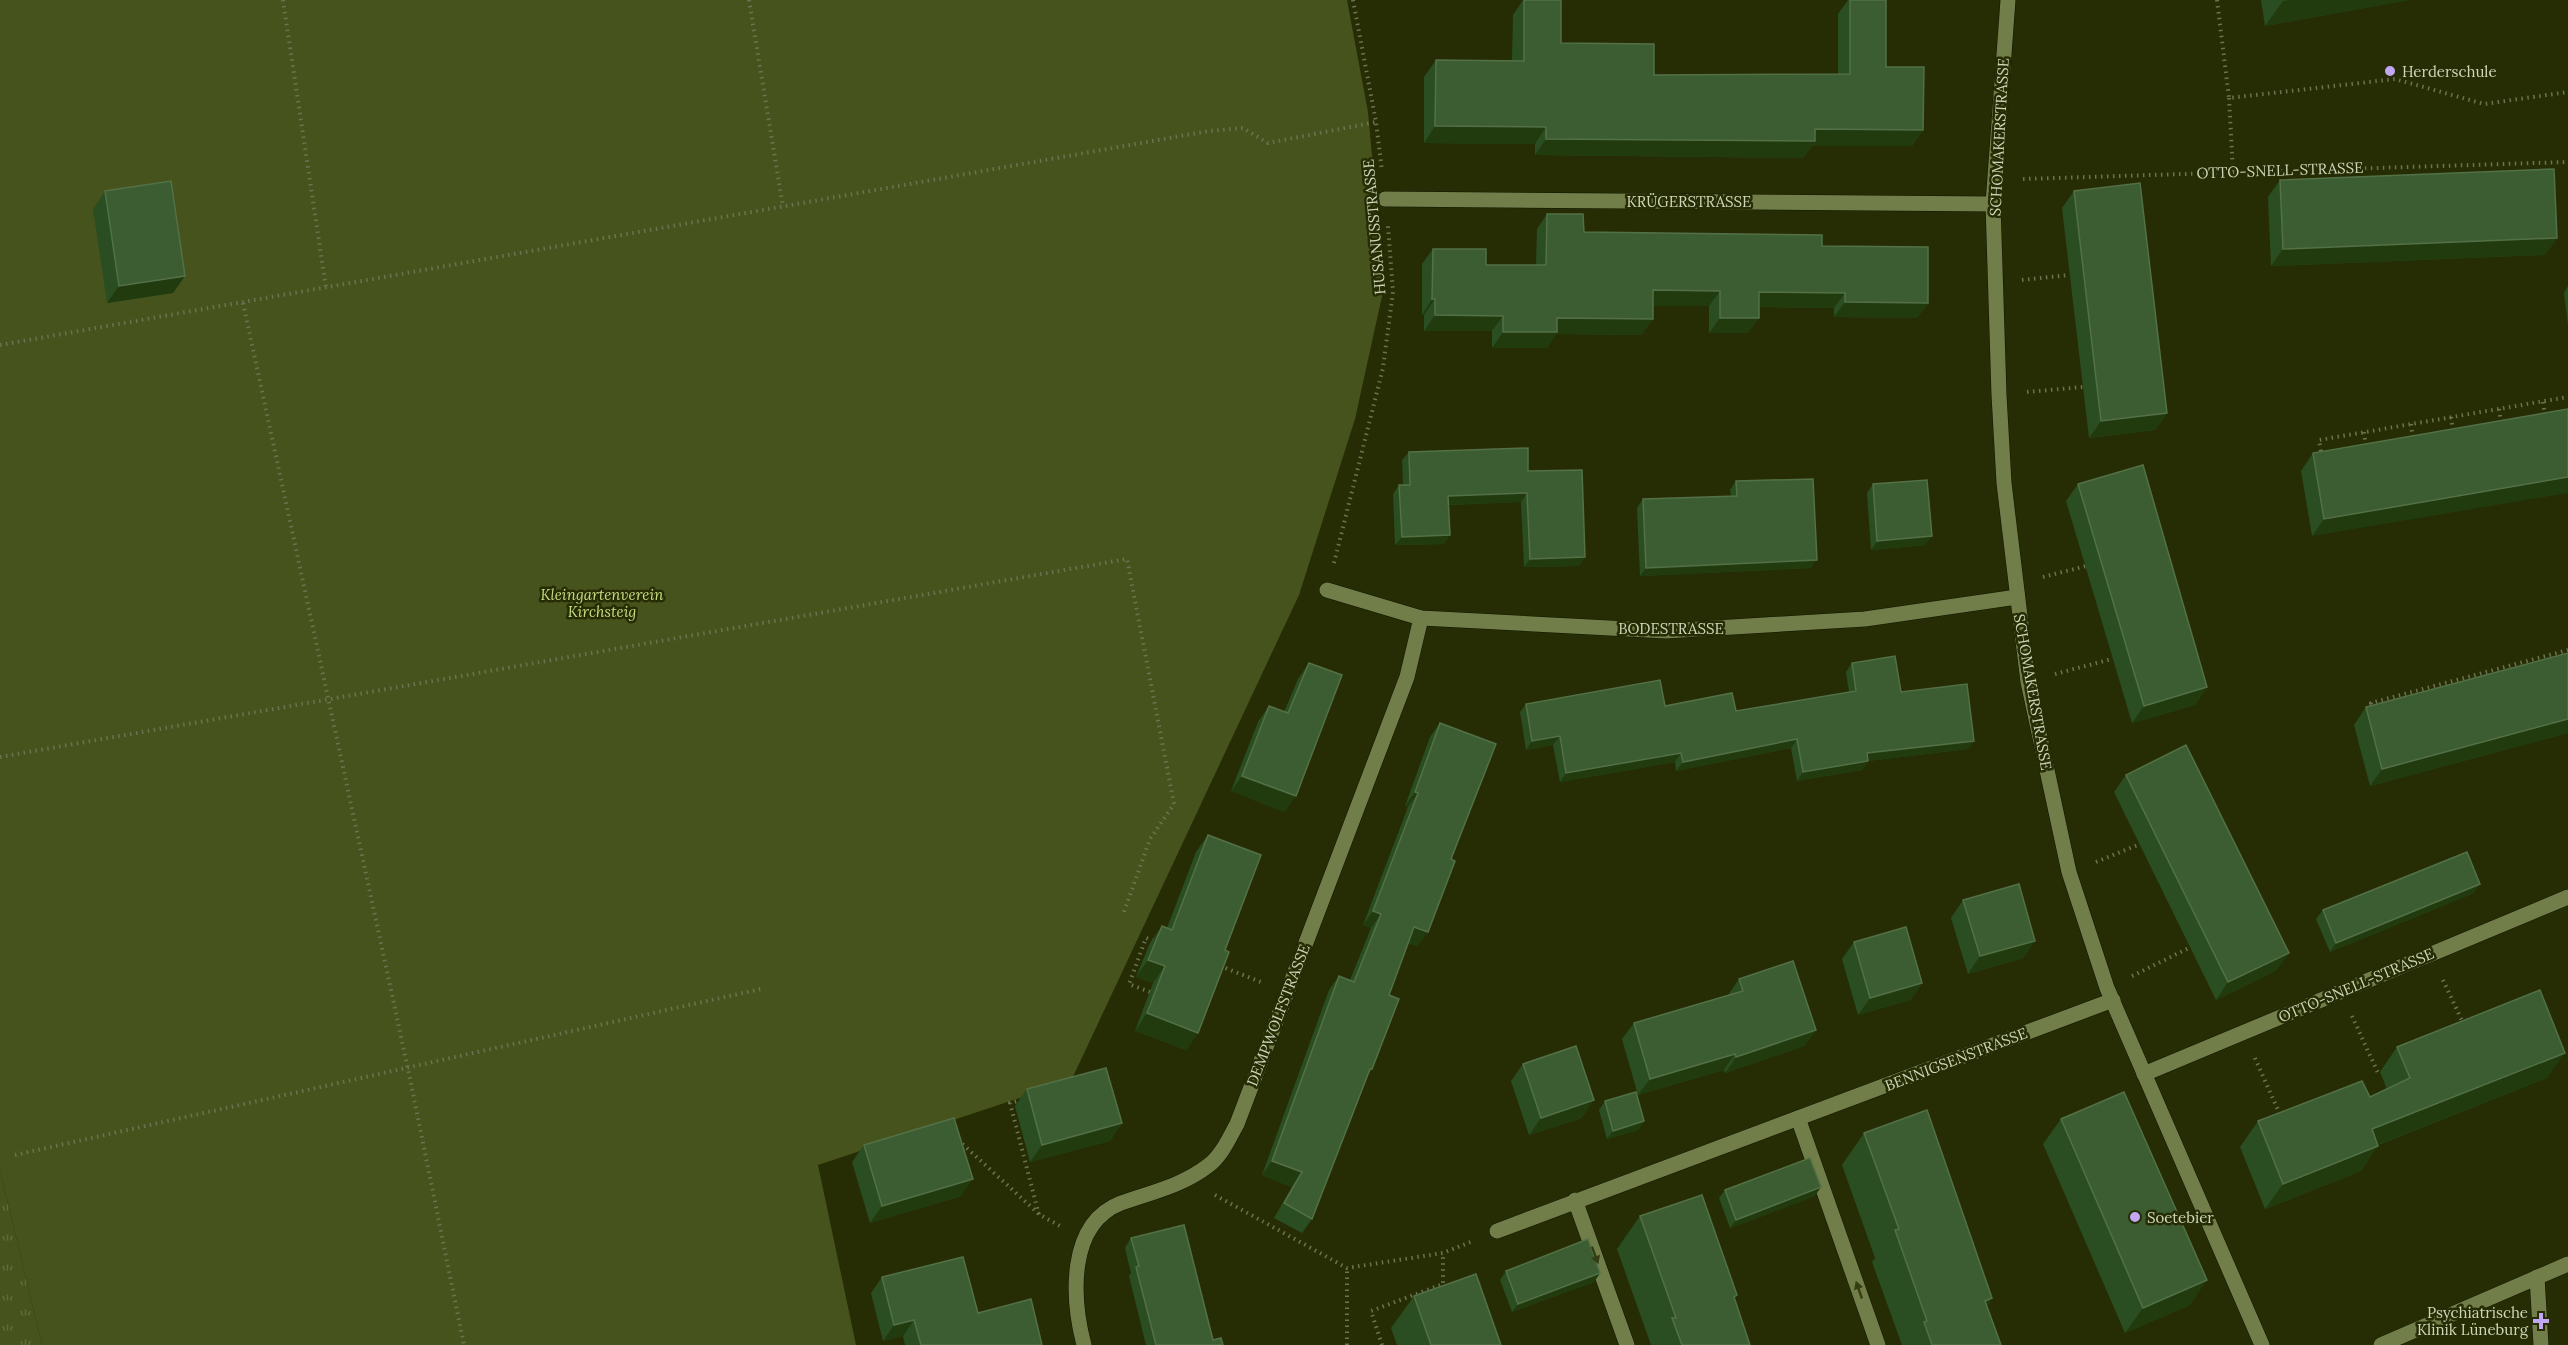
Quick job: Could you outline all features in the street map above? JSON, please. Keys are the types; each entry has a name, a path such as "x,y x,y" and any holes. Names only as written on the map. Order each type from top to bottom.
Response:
{"street":[{"name":"SCHOMAKERSTRASSE","path":"2008,0 1993,180 1995,283 2004,483 2028,682 2069,872 2110,994 2262,1345"},
{"name":"KRÜGERSTRASSE","path":"1385,199 1993,204"},
{"name":"BODESTRASSE","path":"1327,590 1421,618 1666,631 1865,619 2017,591"},
{"name":"DEMPWOLFSTRASSE","path":"1084,1345 1077,1303 1077,1270 1083,1239 1097,1219 1119,1204 1158,1192 1188,1179 1210,1164 1228,1140 1407,677 1421,618"},
{"name":"OTTO-SNELL-STRASSE","path":"2144,1074 2568,897"},
{"name":"BENNIGSENSTRASSE","path":"1497,1231 1575,1200 1798,1119 2110,994"},
{"path":"1798,1119 1878,1345"},
{"path":"1575,1200 1627,1345"},
{"path":"2381,1345 2568,1264"},
{"path":"2537,1277 2541,1345"}],"path":[{"path":"283,0 326,288"},
{"path":"749,0 783,207"},
{"name":"HUSANUSSTRASSE","path":"1327,590 1383,368 1393,292 1376,122 1353,0"},
{"path":"2217,0 2229,98 2233,172"},
{"path":"2229,98 2395,78 2484,104 2568,92"},
{"path":"0,345 1209,131 1243,128 1268,143 1376,122"},
{"name":"OTTO-SNELL-STRASSE","path":"1993,180 2568,162"},
{"path":"2427,166 2427,175"},
{"path":"2382,168 2382,176"},
{"path":"2332,169 2333,177"},
{"path":"2286,170 2287,179"},
{"path":"1995,283 2069,275"},
{"path":"243,303 408,1069 464,1345"},
{"path":"1999,395 2083,387"},
{"path":"2324,467 2319,440 2568,397"},
{"path":"2543,402 2546,420"},
{"path":"2499,409 2501,427"},
{"path":"2451,417 2454,435"},
{"path":"2411,424 2414,451"},
{"path":"2364,432 2366,450"},
{"path":"0,756 1127,560 1174,804 1150,840 1124,912"},
{"path":"2017,591 2086,566"},
{"path":"2375,719 2371,703 2568,650"},
{"path":"2544,656 2546,664"},
{"path":"2028,682 2112,659"},
{"path":"2500,668 2502,676"},
{"path":"2454,680 2456,689"},
{"path":"2412,691 2414,700"},
{"path":"2069,872 2140,844"},
{"path":"1150,992 1129,984 1146,938 1157,942"},
{"path":"2110,994 2191,947"},
{"path":"2430,954 2465,1026"},
{"path":"1211,963 1287,992"},
{"path":"15,1155 760,989"},
{"path":"2341,992 2378,1073"},
{"path":"2243,1032 2281,1118"},
{"path":"954,1136 1040,1215 1010,1103 1033,1097"},
{"path":"1188,1179 1347,1268 1443,1253 1497,1231"},
{"path":"1382,1345 1371,1311 1443,1284 1443,1253"},
{"path":"1347,1268 1347,1345"}],"green space":[{"name":"Kleingartenverein Kirchsteig","path":"0,0 1347,0 1368,112 1384,287 1355,419 1299,595 1071,1081 818,1165 856,1345 42,1345 0,1170"},
{"path":"0,1170 42,1345 0,1345"}],"building":[{"path":"1524,0 1561,0 1561,43 1654,44 1654,75 1850,74 1850,0 1886,0 1886,67 1924,67 1923,130 1815,129 1815,141 1546,139 1546,127 1435,126 1436,60 1524,61"},
{"path":"2554,169 2557,238 2283,249 2280,180"},
{"path":"171,181 185,276 119,286 105,191"},
{"path":"2140,183 2167,413 2101,421 2074,191"},
{"path":"1547,214 1583,214 1584,232 1822,235 1822,246 1928,247 1928,303 1845,302 1845,293 1759,292 1759,318 1720,318 1720,291 1653,290 1653,319 1557,318 1557,332 1503,332 1503,316 1435,315 1435,299 1432,299 1433,249 1486,249 1486,265 1546,265"},
{"path":"2568,409 2568,477 2324,519 2313,453"},
{"path":"1528,448 1528,471 1582,470 1585,557 1530,559 1527,493 1448,496 1450,535 1402,537 1399,485 1410,485 1409,452"},
{"path":"2143,465 2207,687 2144,706 2078,484"},
{"path":"1813,479 1817,560 1646,568 1643,499 1737,496 1736,481"},
{"path":"1927,480 1932,536 1877,541 1873,484"},
{"path":"2568,653 2568,719 2382,769 2366,707"},
{"path":"1895,656 1901,692 1967,684 1974,741 1867,753 1868,761 1803,772 1797,739 1683,762 1681,753 1566,773 1560,736 1532,741 1526,704 1660,680 1665,706 1732,693 1736,711 1856,691 1852,663"},
{"path":"1309,663 1342,675 1296,796 1242,776 1269,706 1288,713"},
{"path":"1440,723 1496,744 1451,859 1455,861 1428,932 1414,927 1389,995 1399,999 1312,1219 1284,1203 1302,1172 1272,1161 1339,976 1354,982 1381,914 1373,911 1418,793 1415,792"},
{"path":"2186,745 2289,953 2228,982 2126,775"},
{"path":"1208,835 1261,855 1225,950 1229,952 1198,1033 1147,1013 1165,966 1148,960 1162,926 1172,930"},
{"path":"2467,852 2480,884 2336,943 2323,910"},
{"path":"2019,884 2035,941 1980,956 1963,900"},
{"path":"1906,927 1922,983 1870,998 1854,942"},
{"path":"1793,961 1816,1030 1736,1057 1735,1054 1650,1079 1634,1023 1743,991 1739,979"},
{"path":"2540,990 2565,1053 2372,1129 2378,1146 2283,1184 2258,1121 2362,1081 2370,1097 2410,1078 2397,1047"},
{"path":"1576,1046 1594,1100 1541,1118 1523,1064"},
{"path":"1106,1068 1122,1123 1042,1145 1027,1089"},
{"path":"1636,1092 1644,1121 1613,1131 1605,1101"},
{"path":"2124,1092 2207,1280 2143,1308 2061,1119"},
{"path":"1927,1110 1992,1298 1985,1301 2001,1345 1932,1345 1924,1322 1927,1321 1895,1230 1899,1229 1864,1133"},
{"path":"954,1118 973,1179 882,1206 864,1145"},
{"path":"1810,1158 1821,1187 1736,1220 1725,1190"},
{"path":"1702,1195 1737,1295 1734,1297 1750,1345 1682,1345 1672,1318 1676,1318 1640,1216"},
{"path":"1184,1225 1213,1340 1221,1338 1223,1345 1156,1345 1131,1238"},
{"path":"1588,1239 1600,1273 1518,1304 1506,1271"},
{"path":"963,1257 978,1313 1031,1299 1042,1345 921,1345 914,1320 894,1325 882,1277"},
{"path":"1476,1274 1501,1345 1431,1345 1414,1296"}],"place":[{"name":"Herderschule","path":"2390,71"},
{"name":"Soetebier","path":"2135,1217"},
{"name":"Psychiatrische Klinik Lüneburg","path":"2541,1321"}]}
